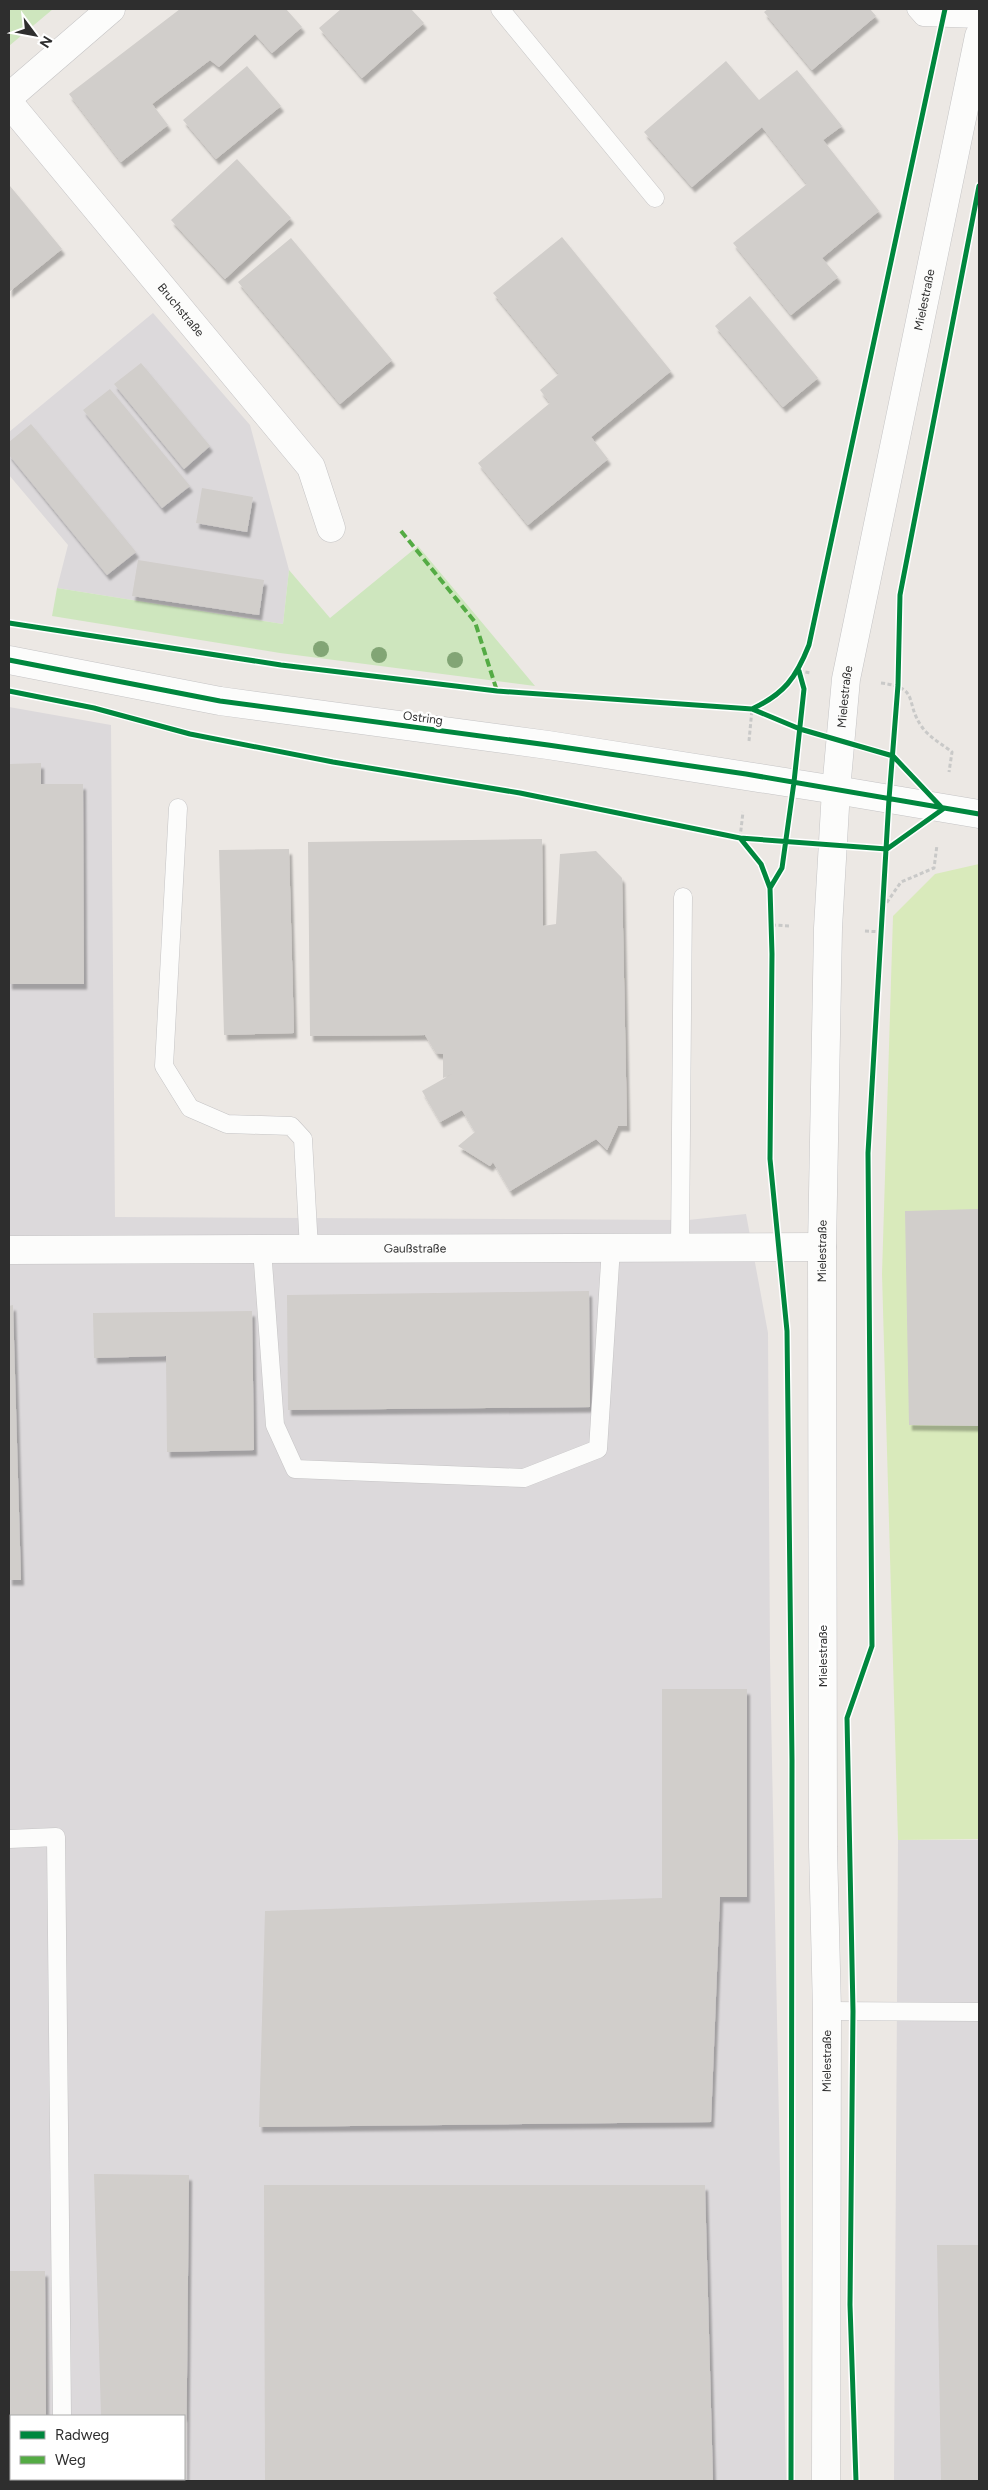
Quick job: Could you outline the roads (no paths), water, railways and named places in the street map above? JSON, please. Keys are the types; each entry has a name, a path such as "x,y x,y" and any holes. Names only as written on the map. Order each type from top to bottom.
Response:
{"street":[{"path":"9,96 111,9"},
{"name":"Mielestraße","path":"826,2481 827,2012 823,1828 822,1247 828,928 836,790 846,679 979,36"},
{"name":"Bruchstraße","path":"9,103 311,467 331,528"},
{"name":"Ostring","path":"9,660 220,701 548,745 979,814"},
{"name":"Gaußstraße","path":"9,1250 822,1247"}],"lane":[{"path":"500,9 655,198"},
{"path":"916,9 923,17 979,19"},
{"path":"178,808 164,1066 190,1108 227,1124 291,1126 304,1139 309,1249"},
{"path":"680,1247 683,896"},
{"path":"262,1249 275,1425 295,1470 524,1478 598,1449 611,1248"},
{"path":"9,1839 56,1837 62,2415"},
{"path":"827,2012 979,2012"}]}
